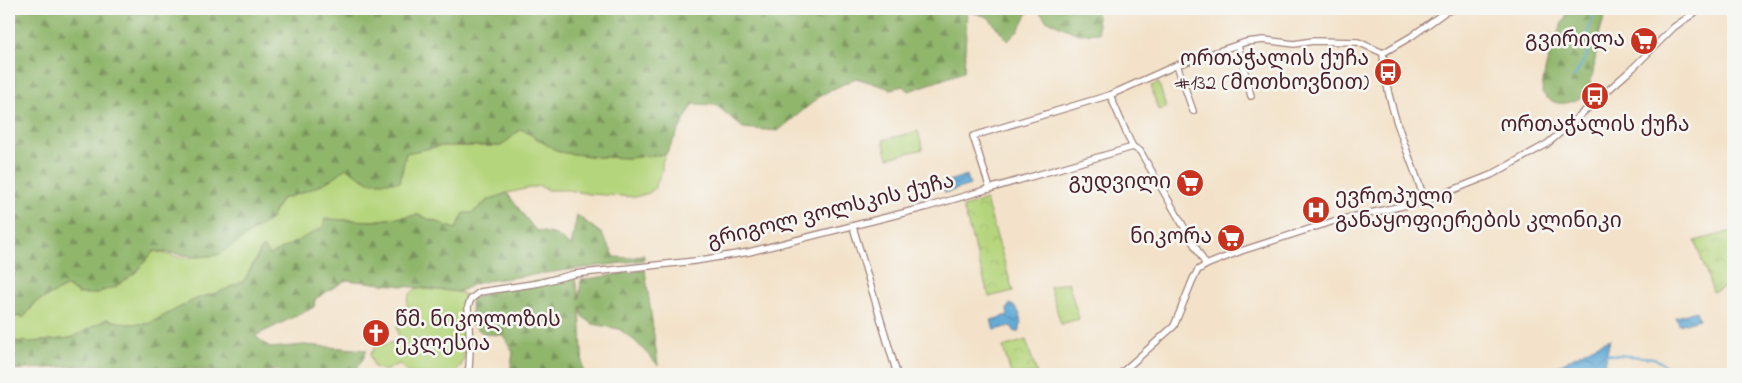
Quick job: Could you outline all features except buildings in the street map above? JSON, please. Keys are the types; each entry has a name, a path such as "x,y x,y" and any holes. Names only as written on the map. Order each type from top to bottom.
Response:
{"street":[{"path":"1383,53 1412,36 1444,12 1455,9"},
{"path":"1120,374 1174,326 1198,270 1241,251 1334,221 1425,201 1491,175 1547,144 1600,98 1674,26 1700,9"},
{"path":"990,189 973,136 1110,95 1177,65 1215,51 1246,42 1264,40 1294,44 1312,41 1358,42 1383,53"},
{"path":"1238,45 1251,96"},
{"path":"1383,53 1384,69 1399,131 1425,201"},
{"path":"1177,65 1193,111"},
{"path":"1110,95 1134,147 1140,151 1206,265"},
{"name":"გრიგოლ ვოლსკის ქუჩა","path":"465,374 469,368 470,350 468,306 472,298 480,292 538,283 574,274 695,261 749,252 853,227 1134,147"},
{"path":"853,227 897,374"}],"green space":[{"path":"9,9 1030,9 1018,31 1008,41 988,17 967,11 964,72 909,91 903,86 891,89 856,78 823,94 778,131 743,128 716,105 693,104 666,154 629,158 597,157 559,152 521,129 501,146 440,146 406,153 400,182 369,182 346,168 339,174 307,191 281,199 271,219 218,255 199,257 154,251 135,273 115,287 94,294 78,294 68,286 36,302 24,317 9,316"},
{"path":"1037,9 1096,9 1099,33 1078,34 1046,20"},
{"path":"1567,9 1608,9 1600,31 1590,85 1582,97 1575,101 1556,103 1542,93 1551,51 1566,16"},
{"path":"1159,83 1166,108 1158,110 1151,86"},
{"path":"521,129 559,152 597,157 629,158 666,154 662,162 662,171 654,189 649,193 635,197 590,194 568,190 548,190 539,186 507,193 488,200 456,229 418,215 372,221 325,219 322,228 270,256 262,247 244,281 220,292 196,299 148,324 126,324 107,319 71,338 32,342 9,341 9,316 24,317 36,302 68,286 78,294 115,287 135,273 154,251 181,258 199,257 235,243 271,219 281,199 307,191 339,174 346,168 369,182 406,153 440,146 501,146"},
{"path":"918,131 923,149 888,158 883,140"},
{"path":"507,193 535,230 556,235 571,246 577,215 602,234 615,257 631,258 644,255 644,260 486,281 472,285 459,292 346,280 315,299 314,307 255,336 271,348 304,345 367,350 362,361 352,374 282,374 278,370 260,374 232,374 191,369 168,369 136,374 100,365 9,370 9,341 32,342 71,338 107,319 126,324 148,324 196,299 220,292 244,281 263,247 270,255 322,228 325,219 372,221 418,215 456,229 464,213 472,213 488,200"},
{"path":"986,200 1013,291 989,297 963,207"},
{"path":"1733,231 1733,284 1713,292 1695,241"},
{"path":"645,270 658,365 635,341 619,329 593,324 583,317 580,306 583,374 510,374 513,352 503,335 484,334 472,324 471,299 503,288 574,274 579,299 581,280"},
{"path":"1068,282 1079,319 1061,324 1050,287"},
{"path":"418,288 454,291 464,294 464,359 460,368 454,374 409,374 398,364 385,371 374,367 370,355 376,346 396,342 399,338 398,324 408,321 411,317 411,312 407,309 408,299 410,294"},
{"path":"1026,340 1037,374 1011,374 1003,347"}],"water":[{"path":"967,175 970,185 945,193 942,183"},
{"path":"1010,304 1019,312 1021,324 1019,332 1015,332 1011,326 994,330 991,320 1008,315 1007,309"},
{"path":"1696,311 1699,319 1679,325 1676,317"},
{"path":"1610,339 1604,368 1605,374 1543,374 1592,347"}],"waterway":[{"path":"1574,77 1588,53 1588,33 1595,9"},
{"path":"1605,354 1654,358 1678,374"}],"place":[{"name":"გვირილა","path":"1644,41"},
{"name":"ორთაჭალის ქუჩა #132 (მოთხოვნით)","path":"1388,72"},
{"name":"ორთაჭალის ქუჩა","path":"1595,96"},
{"name":"გუდვილი","path":"1190,183"},
{"name":"ევროპული განაყოფიერების კლინიკი","path":"1316,210"},
{"name":"ნიკორა","path":"1231,238"},
{"name":"წმ. ნიკოლოზის ეკლესია","path":"376,333"}]}
